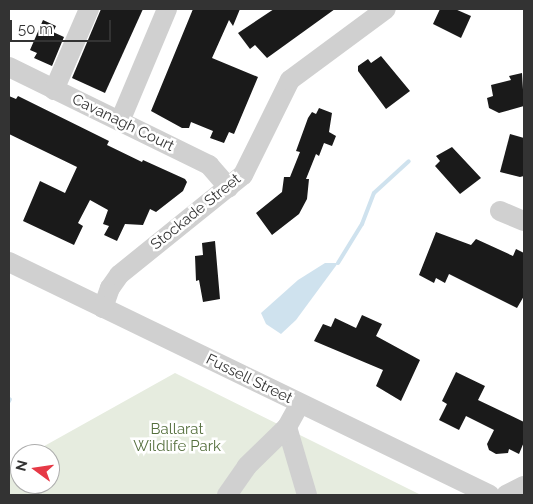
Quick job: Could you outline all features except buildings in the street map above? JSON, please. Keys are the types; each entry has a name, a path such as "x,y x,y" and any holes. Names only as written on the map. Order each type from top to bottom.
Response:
{"street":[{"path":"54,90 89,9"},
{"path":"120,121 167,9"},
{"name":"Stockade Street","path":"103,308 110,288 119,275 229,188 248,169 290,80 386,9"},
{"name":"Cavanagh Court","path":"9,67 209,165 229,188"},
{"path":"500,211 524,221"},
{"name":"Fussell Street","path":"9,262 490,495"},
{"path":"227,495 252,460 287,427 300,404"},
{"path":"287,427 307,495"},
{"path":"506,495 524,486"}],"green space":[{"name":"Ballarat Wildlife Park","path":"175,373 421,495 9,495 10,465 10,494 60,494 60,444 48,444"}],"water":[{"path":"325,263 338,263 296,320 281,334 266,324 261,313 298,280"}],"waterway":[{"path":"338,263 362,224 374,193 409,161"}]}
